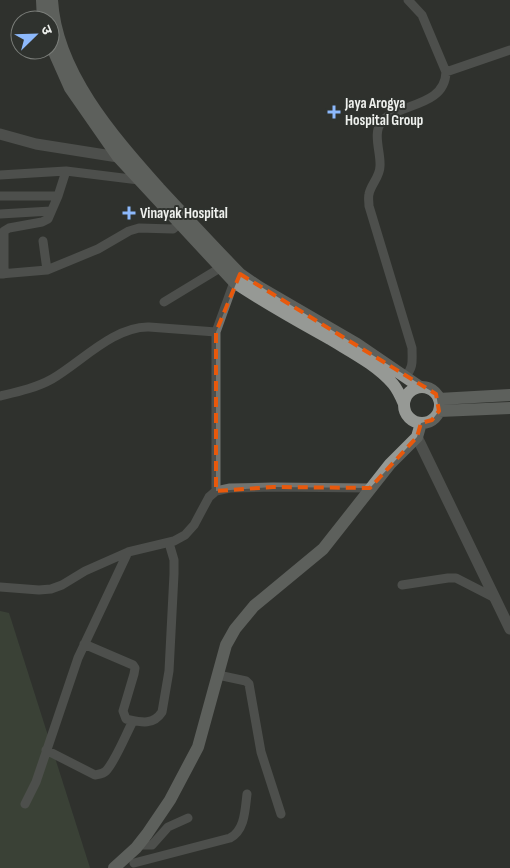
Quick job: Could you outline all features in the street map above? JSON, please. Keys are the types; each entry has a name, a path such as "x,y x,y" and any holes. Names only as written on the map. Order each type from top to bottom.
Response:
{"main road":[{"path":"52,0 53,17 61,46 78,83 121,154 237,278 254,295 352,352 382,373 400,394 408,417 421,423 432,420 439,405"},
{"path":"58,60 70,88 139,180 220,268 237,278 259,287 357,344 420,387 432,390 439,405"},
{"path":"404,404 410,392 420,387"},
{"path":"439,405 510,395"},
{"path":"439,405 510,408"},
{"path":"114,868 137,846 170,800 198,747 226,645 240,623 254,606 323,549 370,488 416,437 421,423"}],"street":[{"path":"405,377 411,370 412,348 369,206 368,195 380,169 378,129 382,122 389,116 434,95 444,85 446,80 446,72 422,15 408,0"},
{"path":"446,72 510,50"},
{"path":"0,134 36,144 121,154"},
{"path":"66,171 58,196 45,221 9,228 4,231 2,274 47,270 98,249 129,231 139,228 174,229 179,224"},
{"path":"0,175 66,171 139,180"},
{"path":"0,196 58,196"},
{"path":"0,214 51,211"},
{"path":"43,241 47,270"},
{"path":"164,302 220,268"},
{"path":"216,491 216,332 237,278"},
{"path":"0,396 28,389 51,380 106,342 129,329 139,326 216,332"},
{"path":"416,437 510,629"},
{"path":"0,587 50,589 62,585 85,571 128,552 169,543 185,535 194,525 209,497 216,491 230,488 273,486 370,488"},
{"path":"84,644 133,665 135,668 123,711 126,719 150,722 159,717 162,712 169,671 174,560 169,543"},
{"path":"25,804 36,782 78,658 128,552"},
{"path":"402,585 456,578 495,598"},
{"path":"218,676 246,681 250,684 262,752 281,814"},
{"path":"46,750 95,775 101,774 111,764 133,721"},
{"path":"188,818 168,827 152,845 137,846 134,865 235,835 240,830 248,794"}],"highlighted area":[{"path":"240,274 436,394 439,411 432,420 421,423 417,437 370,488 273,487 216,491 216,332"}],"green space":[{"path":"0,611 9,613 90,868 0,868"}],"place":[{"name":"Jaya Arogya Hospital Group","path":"334,112"},
{"name":"Vinayak Hospital","path":"129,213"}]}
